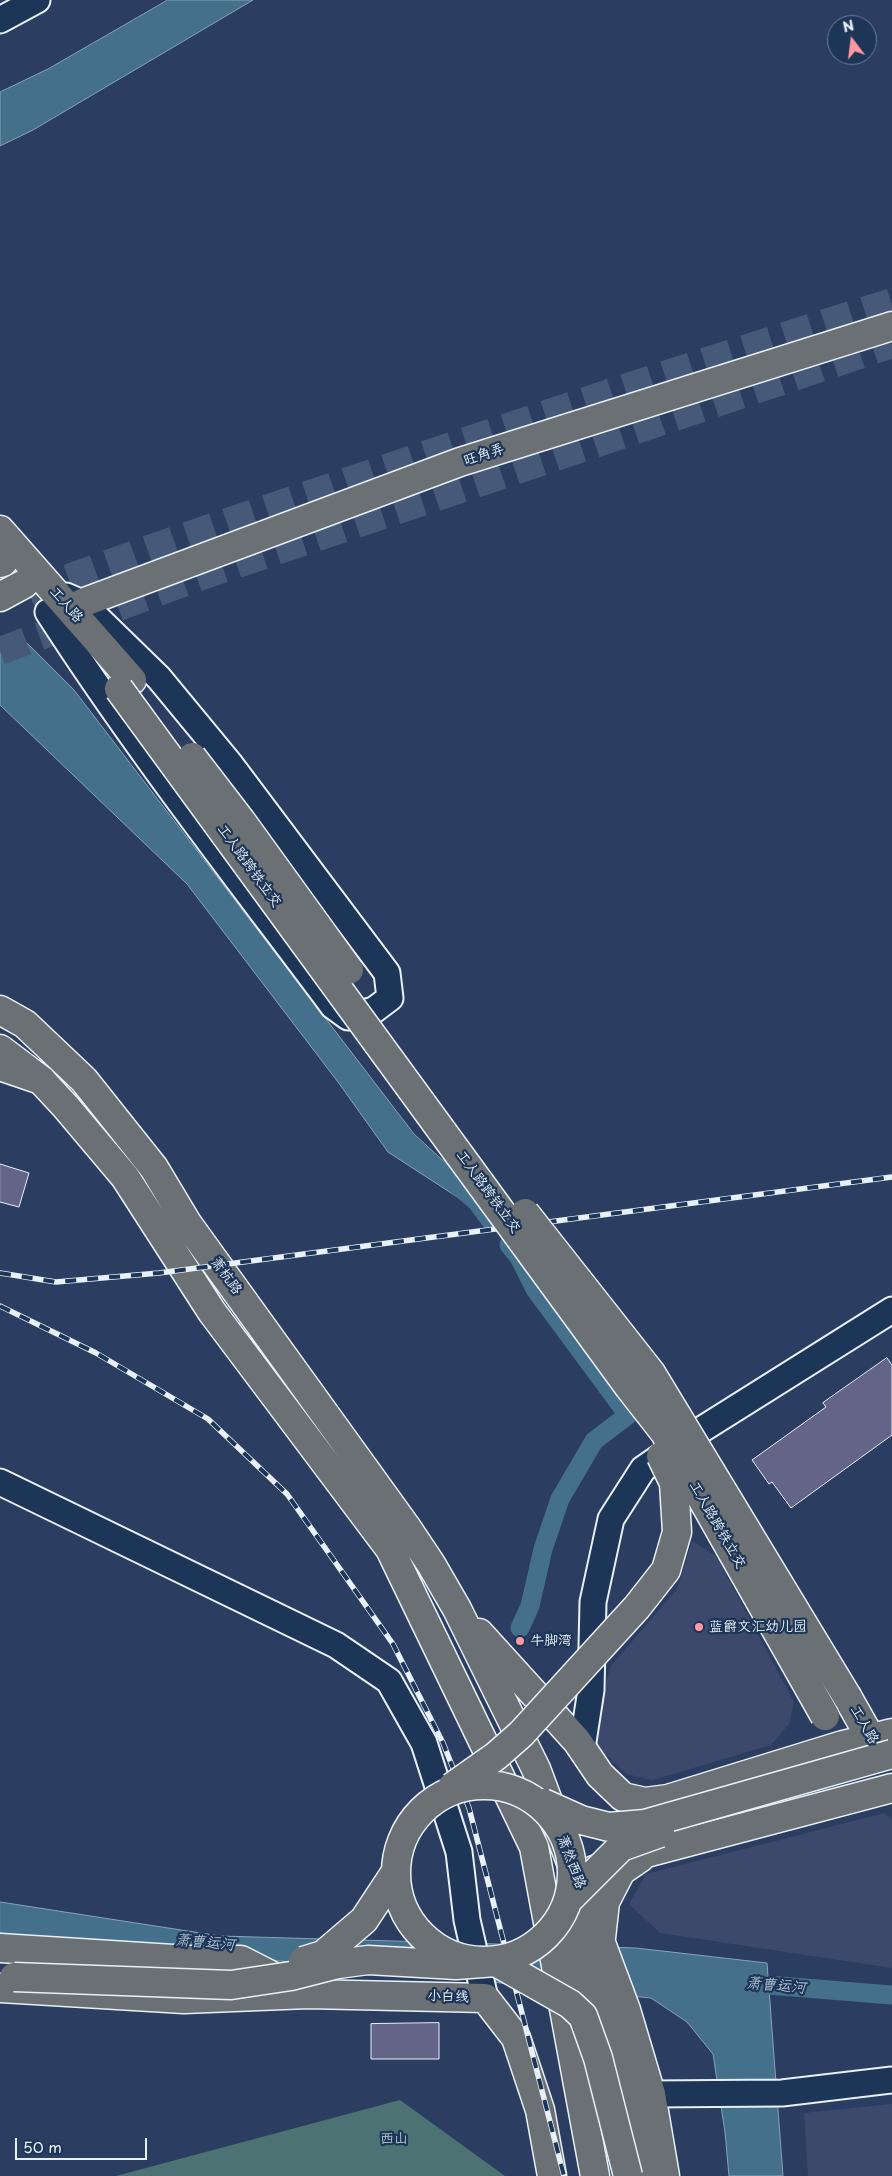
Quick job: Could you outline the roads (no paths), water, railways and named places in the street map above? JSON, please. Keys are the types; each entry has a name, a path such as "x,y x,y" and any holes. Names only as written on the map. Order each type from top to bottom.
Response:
{"main road":[{"name":"旺角弄","path":"82,603 460,462 892,326"},
{"name":"工人路","path":"0,530 99,664 126,684"},
{"name":"工人路","path":"7,570 52,602"},
{"path":"0,597 7,570"},
{"name":"工人路跨铁立交","path":"126,684 629,1387 665,1433 825,1716"},
{"name":"工人路跨铁立交","path":"126,684 242,822 512,1197 651,1373 848,1698"},
{"name":"萧杭路","path":"0,1010 26,1024 84,1080 154,1168 187,1223 431,1564"},
{"path":"0,1049 41,1080 125,1178 212,1312 390,1550 534,1847 595,2176"},
{"path":"0,1066 41,1080"},
{"path":"628,2176 598,2058 582,2016 570,2004 496,1962 451,1956 428,1942 410,1923 406,1915 399,1899 395,1873 399,1848 410,1825 426,1806 496,1756 521,1734 637,1607 666,1570 677,1532 674,1483 629,1387"},
{"name":"萧然西路","path":"431,1564 457,1609 536,1769 573,1887 600,1940 626,2010 651,2094 665,2176"},
{"path":"457,1609 582,1748 600,1775 623,1797 645,1802 668,1798 843,1746 885,1742"},
{"name":"工人路","path":"848,1698 885,1742 892,1779"},
{"name":"工人路","path":"825,1716 843,1746 892,1784"},
{"path":"426,1806 451,1791 479,1784 507,1787 581,1820 609,1827 645,1824 885,1742"},
{"path":"5,1970 230,1985 291,1976 338,1964 368,1960 456,1965 496,1962 523,1953 543,1940 560,1921 573,1887 620,1847 648,1836 892,1768"},
{"path":"542,1886 573,1887 650,1852 892,1788"},
{"path":"534,1799 555,1818 569,1844 574,1872 572,1935 583,1972 626,2092 649,2176"},
{"path":"600,1940 605,1902 621,1871 650,1852"},
{"path":"5,1970 237,1974 279,1967 323,1955 364,1920 395,1873"},
{"path":"5,1970 189,1960 241,1960 308,1994"},
{"name":"小白线","path":"5,1970 184,1999 308,1994 485,1998 516,2038 540,2110 552,2176"}],"street":[{"path":"0,20 37,0"},
{"path":"52,602 82,603 159,678 230,764 387,973 390,998 374,1010 348,1017 333,1006 142,752 87,672 52,602"},
{"path":"582,1748 591,1690 593,1602 611,1519 643,1469 685,1440 892,1310"},
{"path":"0,1482 336,1645 389,1681 424,1743 459,1852 467,1920 485,1998"},
{"path":"651,2094 782,2093 892,2080"}],"water":[{"path":"168,0 253,0 33,130 0,146 0,92 48,69"},
{"path":"17,633 74,690 414,1134 475,1190 465,1202 388,1152 338,1082 187,884 0,705 0,641"},
{"path":"0,1902 220,1936 636,1948 767,1963 783,2176 729,2176 725,2132 713,2054 687,2022 651,1998 0,1933"}],"waterway":[{"path":"451,1180 477,1202 491,1221"},
{"path":"509,1245 519,1257 535,1289 628,1415 594,1441 560,1499 543,1549 530,1606 520,1628"},
{"name":"萧曹运河","path":"743,1983 892,1995"}],"tunnel":[{"path":"29,593 180,538 471,439 892,302"},
{"path":"0,651 199,577 892,344"}],"railway":[{"path":"0,1273 56,1282 159,1273 892,1177"},
{"path":"0,1306 96,1353 208,1419 287,1494 393,1644 443,1743 469,1808 564,2176"}],"place":[{"name":"蓝爵文汇幼儿园","path":"699,1627"},
{"name":"牛脚湾","path":"520,1641"}],"park label":[{"name":"西山","path":"394,2139"}]}
